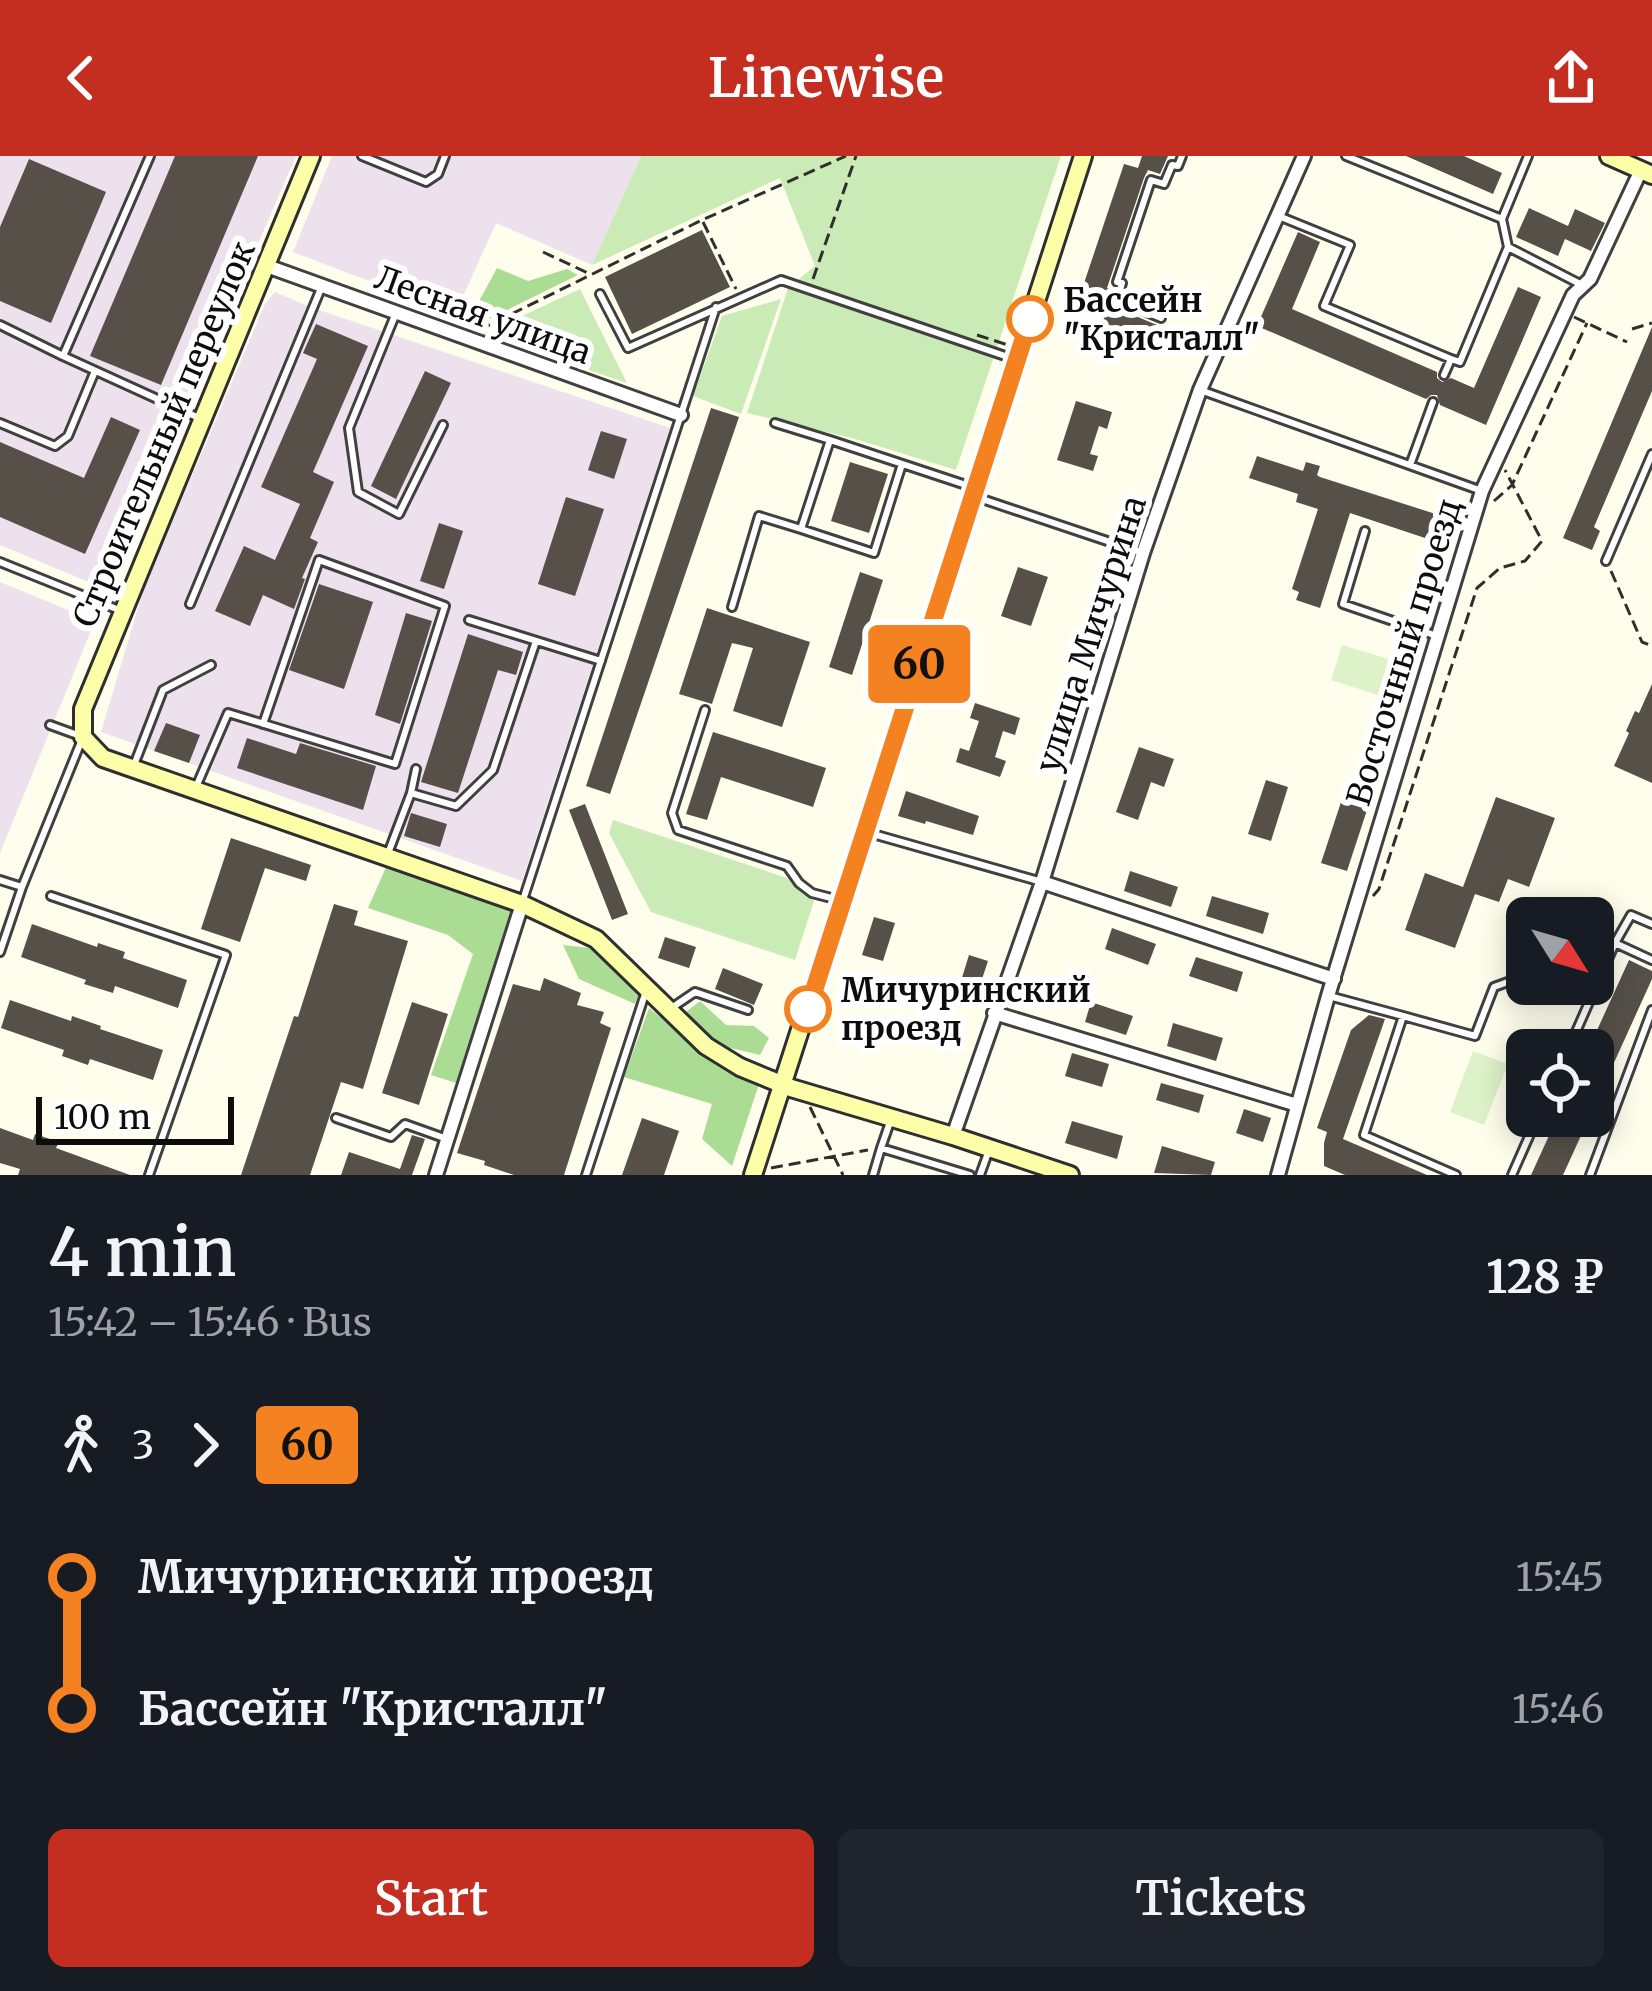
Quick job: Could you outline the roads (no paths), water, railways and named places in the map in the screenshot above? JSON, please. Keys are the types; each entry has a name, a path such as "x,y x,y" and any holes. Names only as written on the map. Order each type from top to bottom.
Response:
{"street":[{"name":"Строительный переулок","path":"83,737 82,709 311,156"},
{"path":"762,1172 784,1085 1083,156"},
{"path":"1609,156 1646,173"},
{"name":"улица Мичурина","path":"953,1136 1042,882 1143,553 1200,390 1302,159"},
{"name":"Восточный проезд","path":"1278,1175 1482,491 1574,295 1591,279 1646,173"},
{"name":"Лесная улица","path":"267,266 681,415"},
{"path":"83,737 103,758 522,904 578,928 596,939 706,1046 740,1067 1070,1175"},
{"path":"1042,882 1334,979"},
{"path":"436,1175 522,904"},
{"path":"994,1013 1297,1105"}],"lane":[{"path":"63,356 150,156"},
{"path":"362,156 426,182 438,174 445,156"},
{"path":"1160,318 1117,301 1122,283 1117,282 1151,180 1164,184 1182,156"},
{"path":"1284,156 1302,159"},
{"path":"1346,156 1502,219"},
{"path":"1279,216 1350,245 1324,306 1460,362 1508,247 1502,219 1528,156"},
{"path":"1508,247 1582,286"},
{"path":"600,294 628,348 782,280 1017,360"},
{"path":"190,604 322,286"},
{"path":"522,904 716,307"},
{"path":"396,313 349,428 358,492 399,514 443,425"},
{"path":"0,325 203,420"},
{"path":"1444,375 1451,359"},
{"path":"0,423 55,446 68,436 95,371"},
{"path":"1200,390 1482,491"},
{"path":"1410,465 1433,402"},
{"path":"775,423 902,464 1143,553"},
{"path":"801,529 830,440"},
{"path":"1606,560 1652,454"},
{"path":"732,607 760,517 874,553 902,464"},
{"path":"1365,531 1343,604 1437,636"},
{"path":"194,790 228,713 263,724 395,764 445,606 319,560 263,724"},
{"path":"0,562 122,611"},
{"path":"469,620 601,662"},
{"path":"412,793 456,806 494,770 536,641"},
{"path":"133,769 163,690 211,665"},
{"path":"704,710 672,814 678,830 788,866 812,893 843,901"},
{"path":"0,952 83,737 50,725"},
{"path":"387,857 412,793 416,769"},
{"path":"865,831 1042,882"},
{"path":"0,880 22,887"},
{"path":"50,896 226,956 149,1175"},
{"path":"1577,1029 1631,915 1652,924"},
{"path":"1615,943 1652,960"},
{"path":"1328,996 1475,1036 1493,988 1506,983"},
{"path":"586,1175 647,988"},
{"path":"668,1010 695,992 748,1010"},
{"path":"1591,1175 1652,1010"},
{"path":"1403,1016 1364,1135 1456,1175"},
{"path":"336,1118 391,1137 405,1124 447,1138"},
{"path":"873,1175 891,1118"},
{"path":"1512,1175 1529,1137"},
{"path":"881,1148 970,1175"},
{"path":"980,1175 990,1148"}],"place":[{"name":"Бассейн \"Кристалл\"","path":"1030,319"},
{"name":"Мичуринский проезд","path":"808,1009"}]}
